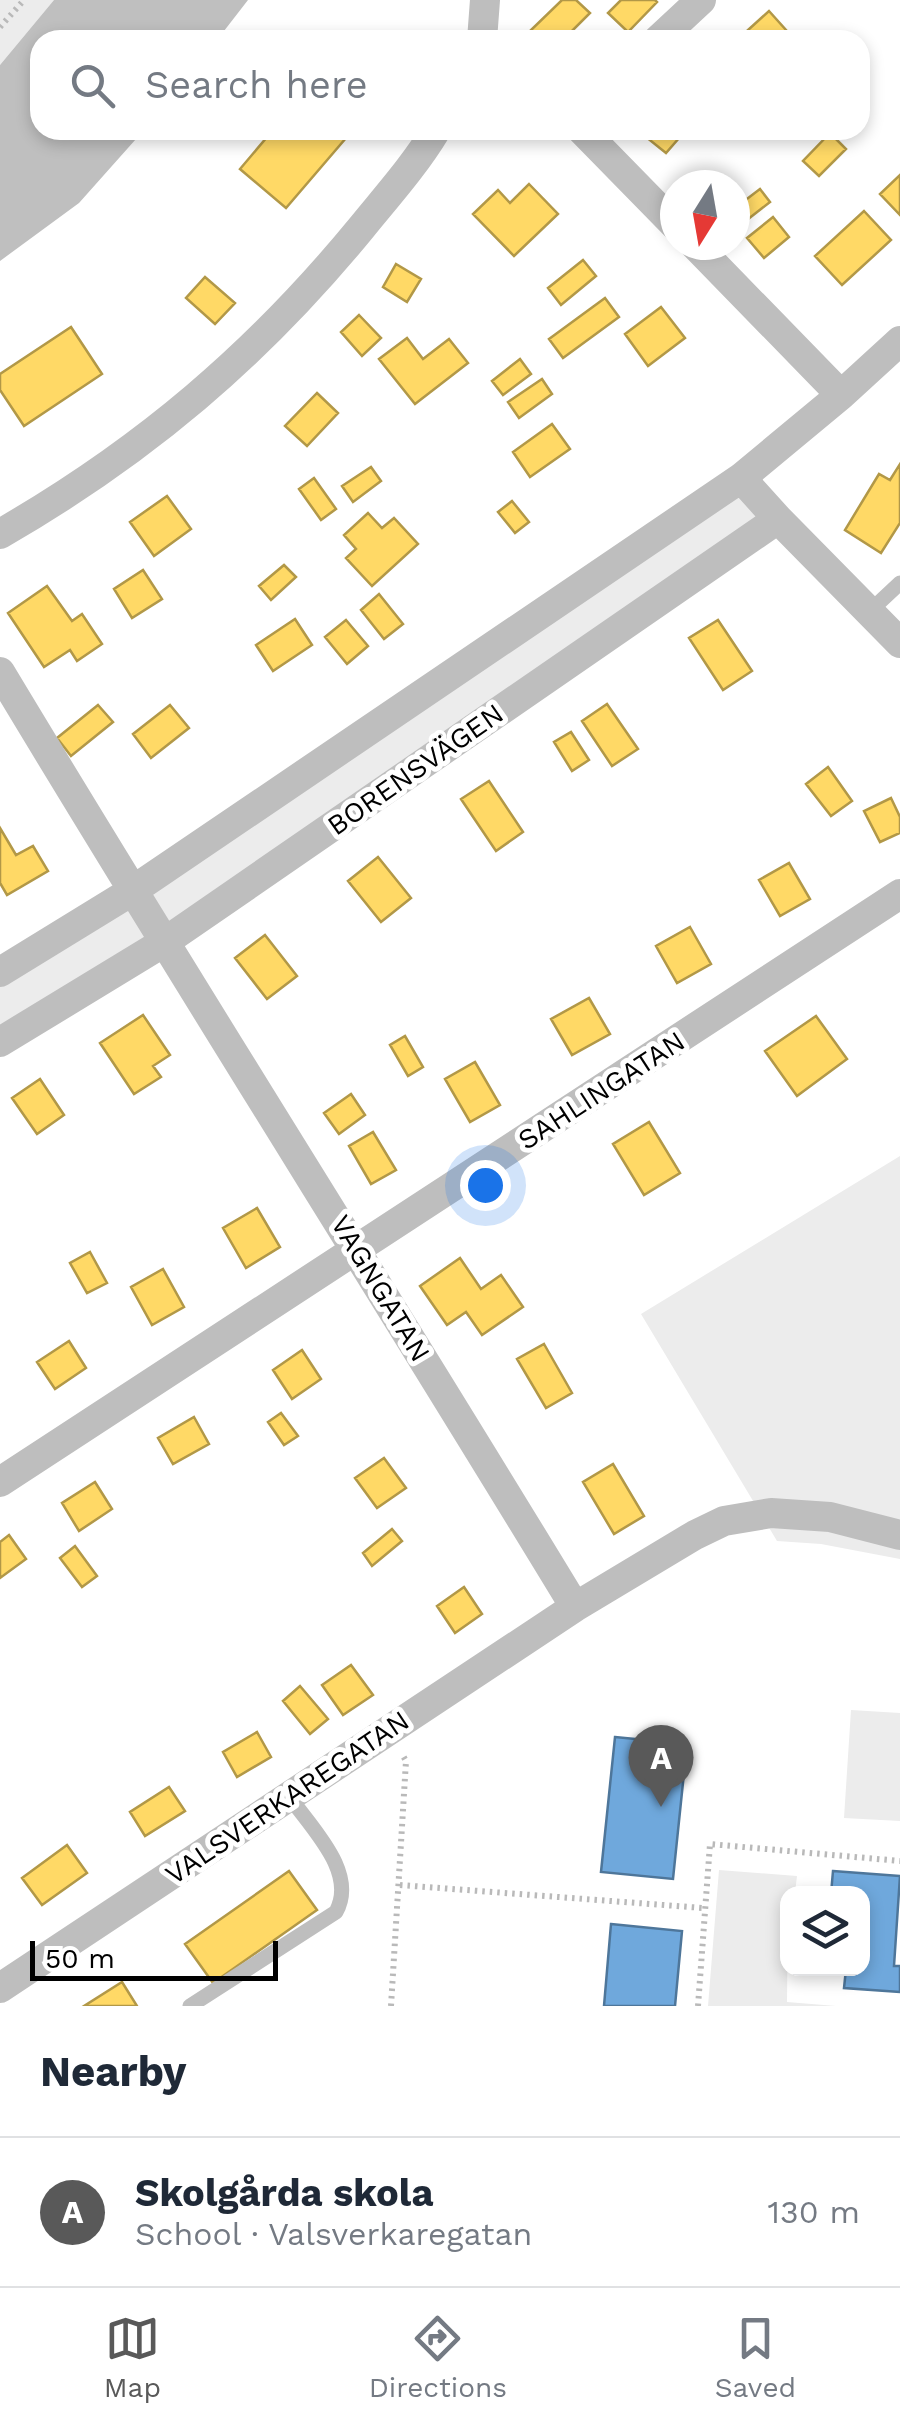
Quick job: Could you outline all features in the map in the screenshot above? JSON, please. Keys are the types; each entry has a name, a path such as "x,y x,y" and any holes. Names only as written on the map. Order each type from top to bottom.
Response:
{"street":[{"path":"483,30 485,0"},
{"path":"669,30 701,0"},
{"path":"0,534 76,490 178,414 268,334 333,262 429,140"},
{"path":"592,140 660,210"},
{"path":"709,260 841,396"},
{"name":"BORENSVÄGEN","path":"0,972 132,891 741,478 900,342"},
{"path":"741,478 900,643"},
{"name":"BORENSVÄGEN","path":"0,1042 166,941 778,519"},
{"name":"VAGNGATAN","path":"0,672 575,1607"},
{"name":"SAHLINGATAN","path":"0,1482 900,894"},
{"path":"575,1607 695,1535 746,1516 798,1513 830,1517 900,1536"},
{"name":"VALSVERKAREGATAN","path":"0,1988 575,1607"}],"lane":[{"path":"870,612 900,583"},
{"path":"190,2006 336,1912 344,1898 340,1871 289,1796"}],"path":[{"path":"0,27 24,0"},
{"path":"386,1732 406,1760 390,2006"},
{"path":"698,2006 710,1844 900,1861"},
{"path":"400,1885 703,1908"}],"shaded area":[{"path":"0,0 54,0 0,65"},
{"path":"54,0 248,0 225,30 30,30 30,140 135,140 79,203 0,261 0,65"},
{"path":"739,483 771,514 0,1051 0,976"},
{"path":"900,1156 900,1559 821,1544 777,1541 641,1314"},
{"path":"851,1710 900,1713 900,1821 844,1818"},
{"path":"719,1870 797,1876 796,1886 780,1886 780,1976 787,1976 787,2002 836,2006 708,2006"}],"building: Homes":[{"path":"562,0 576,0 590,13 573,30 531,30"},
{"path":"621,0 657,2 630,30 608,13"},
{"path":"769,11 786,30 748,30"},
{"path":"265,140 344,140 286,208 240,169"},
{"path":"650,140 677,140 666,153"},
{"path":"823,140 837,140 846,149 819,176 803,161"},
{"path":"900,175 900,215 880,194"},
{"path":"529,184 558,214 514,256 473,214 498,190 510,203"},
{"path":"760,189 770,202 750,218 750,197"},
{"path":"864,211 891,240 842,285 815,256"},
{"path":"773,217 789,237 764,258 750,242 750,236"},
{"path":"583,260 596,276 561,305 548,288"},
{"path":"396,264 421,279 407,302 383,287"},
{"path":"205,277 235,303 215,324 186,298"},
{"path":"605,298 619,317 563,358 549,339"},
{"path":"661,307 685,338 648,366 625,334"},
{"path":"359,315 381,338 362,356 341,332"},
{"path":"71,327 102,374 24,426 0,390 0,374"},
{"path":"407,338 423,359 449,339 468,363 415,404 379,359"},
{"path":"520,359 531,374 503,395 492,381"},
{"path":"542,379 552,394 519,418 508,402"},
{"path":"317,393 338,413 307,446 285,426"},
{"path":"552,424 570,449 530,477 513,452"},
{"path":"900,464 900,523 881,553 845,530 879,474 890,480"},
{"path":"371,467 381,481 353,502 342,486"},
{"path":"314,478 336,509 321,520 299,489"},
{"path":"167,496 191,529 154,556 130,522"},
{"path":"512,501 529,522 515,533 498,512"},
{"path":"368,513 382,528 394,518 418,544 372,586 346,558 356,549 344,535"},
{"path":"284,565 296,577 271,600 259,586"},
{"path":"143,570 162,599 132,618 114,589"},
{"path":"47,586 72,621 82,614 102,644 77,661 70,650 44,667 8,613"},
{"path":"379,594 403,624 384,639 361,610"},
{"path":"295,619 312,645 273,671 256,645"},
{"path":"346,620 368,646 347,664 325,637"},
{"path":"718,620 752,671 723,690 689,638"},
{"path":"607,704 638,749 612,766 582,721"},
{"path":"98,705 113,722 71,756 57,738"},
{"path":"170,705 189,728 151,758 133,734"},
{"path":"571,732 589,760 572,771 554,742"},
{"path":"828,767 852,801 831,816 806,784"},
{"path":"489,781 523,832 496,851 461,799"},
{"path":"891,798 900,817 900,833 880,842 864,811"},
{"path":"0,828 16,855 33,846 48,871 7,895 0,883"},
{"path":"378,857 411,898 381,922 348,881"},
{"path":"789,863 810,899 780,916 759,880"},
{"path":"690,927 711,964 677,983 656,946"},
{"path":"265,935 297,976 267,999 235,958"},
{"path":"589,998 610,1034 572,1055 551,1019"},
{"path":"143,1015 170,1055 153,1066 161,1077 134,1094 100,1043"},
{"path":"816,1016 847,1059 797,1096 765,1051"},
{"path":"405,1036 423,1067 408,1076 390,1045"},
{"path":"475,1062 500,1105 470,1122 445,1079"},
{"path":"40,1079 64,1115 37,1134 12,1098"},
{"path":"351,1094 365,1115 339,1134 324,1113"},
{"path":"649,1122 680,1173 644,1195 613,1144"},
{"path":"373,1132 396,1170 371,1184 349,1146"},
{"path":"257,1208 280,1247 246,1268 223,1228"},
{"path":"90,1252 107,1283 87,1293 70,1263"},
{"path":"460,1258 481,1289 501,1275 523,1307 482,1335 466,1312 447,1325 420,1286"},
{"path":"163,1269 184,1307 152,1325 131,1287"},
{"path":"69,1341 86,1368 55,1389 37,1362"},
{"path":"544,1344 572,1393 546,1408 517,1359"},
{"path":"302,1350 321,1379 292,1399 273,1370"},
{"path":"281,1413 298,1436 284,1445 268,1422"},
{"path":"194,1417 209,1444 173,1464 158,1438"},
{"path":"384,1458 406,1488 377,1508 355,1478"},
{"path":"613,1464 644,1516 614,1534 583,1482"},
{"path":"95,1482 112,1509 79,1531 62,1503"},
{"path":"392,1529 402,1541 372,1566 363,1553"},
{"path":"9,1535 26,1559 0,1578 0,1542"},
{"path":"75,1546 97,1576 82,1587 60,1558"},
{"path":"464,1587 482,1614 455,1633 437,1606"},
{"path":"351,1665 373,1695 343,1715 322,1685"},
{"path":"300,1686 328,1719 310,1734 283,1701"},
{"path":"257,1732 271,1757 237,1777 223,1752"},
{"path":"169,1787 185,1811 145,1836 130,1812"},
{"path":"67,1845 87,1873 42,1905 22,1878"},
{"path":"289,1871 317,1910 213,1983 185,1944"},
{"path":"122,1982 137,2006 84,2006"}],"building: Schools":[{"path":"615,1737 687,1744 673,1879 601,1872"},
{"path":"833,1871 900,1876 894,1966 900,1966 900,1992 844,1988 845,1976 870,1976 870,1886 832,1886"},
{"path":"611,1924 682,1931 675,2006 604,2006"}],"place":[{"name":"Skolgårda skola","path":"661,1807"}]}
